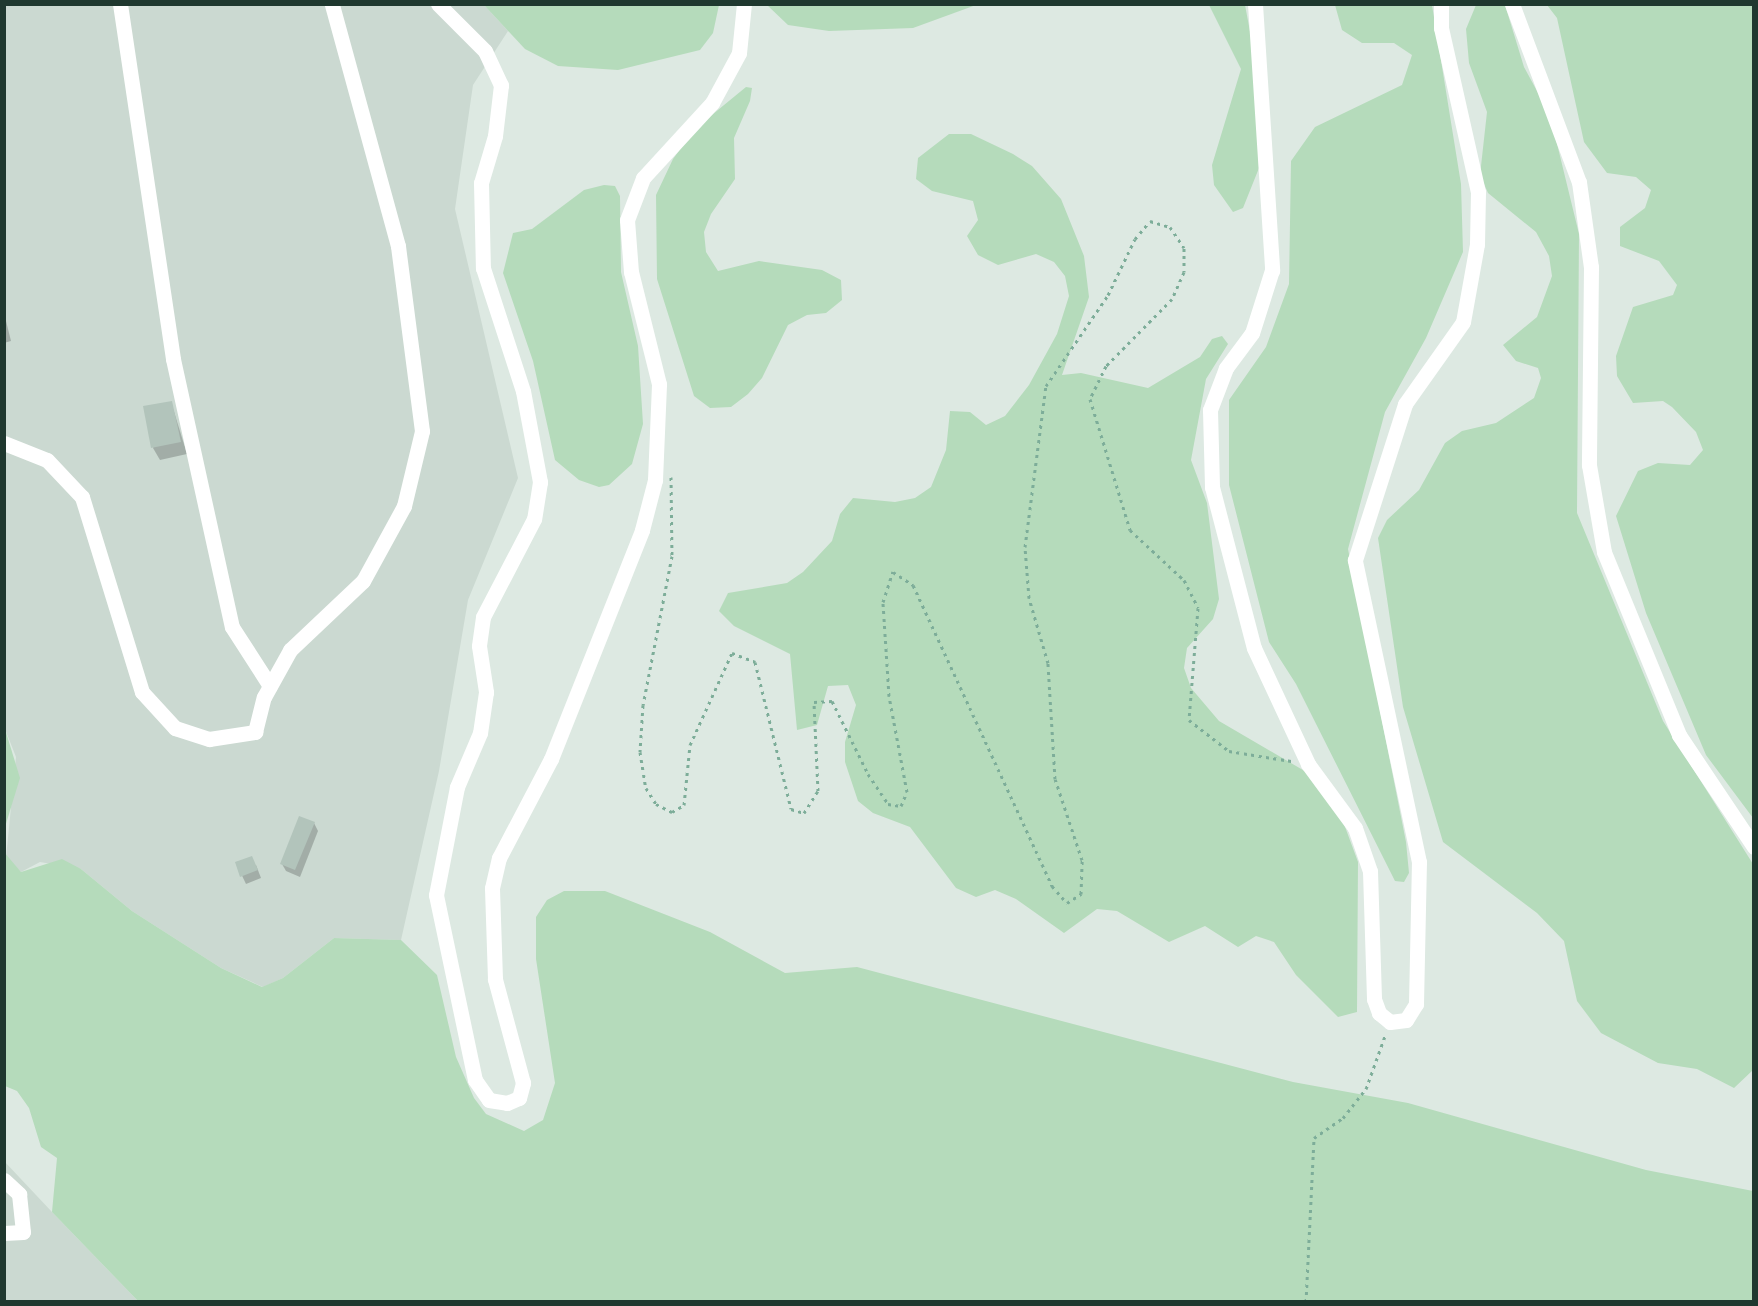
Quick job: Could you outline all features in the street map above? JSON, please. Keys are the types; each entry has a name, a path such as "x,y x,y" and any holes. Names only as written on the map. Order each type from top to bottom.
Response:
{"street":[{"path":"120,4 173,359 230,615 270,686"},
{"path":"4,443 47,460 82,497 142,692 175,728 209,739 255,732 270,686 290,650 363,581 404,506 422,431 398,246 332,4"},
{"path":"438,4 485,51 501,85 495,136 481,183 483,268 523,391 540,482 534,519 483,617 478,646 486,692 480,733 457,787 436,895 475,1080 489,1100 507,1103 519,1098 524,1083 495,979 492,888 499,858 551,759 642,530 655,480 659,384 631,272 627,220 643,178 712,104 739,53 744,4"},
{"path":"1255,4 1272,270 1252,333 1226,368 1210,410 1212,487 1254,648 1308,764 1355,828 1370,872 1374,999 1379,1013 1390,1022 1406,1020 1416,1004 1419,862 1355,560 1405,404 1463,322 1478,244 1478,192 1441,28 1441,4"},
{"path":"1512,4 1579,182 1591,267 1589,465 1604,552 1679,735 1754,847"},
{"path":"4,1180 19,1194 23,1232 4,1233"}],"path":[{"path":"671,467 672,556 643,705 640,752 646,788 656,804 672,812 684,805 690,745 732,653 755,662 790,809 804,813 818,791 814,702 832,701 868,774 888,804 901,806 907,792 889,696 883,602 893,572 913,585 1052,886 1067,903 1081,894 1082,860 1056,779 1048,663 1029,598 1024,547 1046,386 1108,295 1135,239 1150,221 1170,227 1184,248 1180,281 1153,322 1106,366 1090,399 1092,408 1130,530 1184,580 1198,608 1189,720 1229,751 1308,764"},
{"path":"1306,1302 1314,1138 1343,1118 1366,1089 1390,1022"}],"shaded area":[{"path":"5,5 484,5 508,31 473,85 455,209 518,478 468,600 439,771 401,940 334,938 283,978 263,987 221,968 132,911 81,869 40,862 21,872 6,858 16,757 5,729"},
{"path":"4,1161 52,1212 138,1301 5,1301"}],"green space":[{"path":"484,5 719,5 713,33 700,50 618,70 558,66 525,49"},
{"path":"767,5 976,5 913,28 829,31 788,25"},
{"path":"1209,5 1245,5 1255,58 1259,168 1243,208 1233,212 1214,185 1212,165 1241,69"},
{"path":"1335,5 1432,5 1461,184 1463,252 1426,338 1385,412 1348,549 1406,842 1409,873 1404,882 1395,881 1296,684 1269,642 1229,485 1229,400 1266,347 1289,284 1291,161 1315,127 1402,85 1412,55 1394,43 1362,43 1342,30"},
{"path":"1476,5 1505,5 1524,67 1550,115 1579,234 1577,513 1663,721 1753,864 1753,1070 1734,1088 1697,1069 1658,1063 1601,1033 1577,1001 1564,941 1537,913 1443,842 1403,707 1378,538 1387,520 1419,490 1445,443 1462,431 1496,423 1534,398 1541,378 1538,368 1516,361 1503,345 1537,317 1552,276 1549,256 1536,232 1488,193 1480,175 1487,112 1469,63 1466,29"},
{"path":"1547,5 1753,5 1753,818 1706,755 1646,613 1616,516 1638,471 1658,463 1690,465 1703,450 1696,432 1672,407 1663,401 1633,403 1617,376 1616,356 1633,307 1673,295 1677,285 1659,261 1620,246 1620,227 1645,208 1651,190 1636,177 1607,173 1584,142 1557,18"},
{"path":"746,87 752,88 750,101 734,138 735,179 711,214 704,232 706,252 718,271 759,261 822,270 841,280 842,300 826,313 807,315 788,325 762,378 748,394 731,407 710,408 694,396 657,279 656,195 673,159 696,128"},
{"path":"949,134 971,134 1013,154 1032,166 1061,199 1084,256 1089,297 1062,375 1081,373 1148,388 1200,357 1212,339 1222,336 1228,344 1206,379 1191,460 1207,503 1219,599 1213,619 1187,648 1184,668 1191,688 1219,721 1308,773 1344,824 1358,862 1357,1012 1338,1017 1296,975 1274,942 1256,936 1238,947 1205,926 1169,942 1117,911 1097,909 1064,933 1016,899 995,890 976,897 956,888 910,827 873,813 858,801 845,762 845,742 856,705 848,685 828,686 817,725 797,730 790,654 734,626 719,611 728,593 787,583 803,572 832,541 840,514 853,498 895,502 915,498 931,487 946,450 950,411 970,412 986,425 1005,416 1029,385 1057,334 1069,296 1065,276 1054,262 1036,254 998,265 978,255 967,236 978,220 973,201 932,191 916,179 918,158"},
{"path":"604,185 615,186 620,196 621,272 638,346 643,424 632,464 609,485 599,487 579,480 555,460 533,361 503,273 513,233 532,229 584,190"},
{"path":"4,729 20,778 5,827"},
{"path":"4,852 21,872 62,859 81,869 132,911 221,968 262,987 283,978 334,938 401,940 437,975 456,1057 474,1098 486,1114 524,1131 543,1120 555,1083 536,959 536,917 547,900 564,891 605,891 710,932 785,973 857,967 1293,1082 1408,1103 1646,1170 1753,1191 1753,1301 138,1301 52,1212 57,1158 41,1147 29,1108 17,1091 5,1086"}],"building":[{"path":"172,401 181,442 151,448 143,406"},
{"path":"299,816 315,822 295,870 280,864"},
{"path":"252,856 258,870 240,877 235,862"}]}
